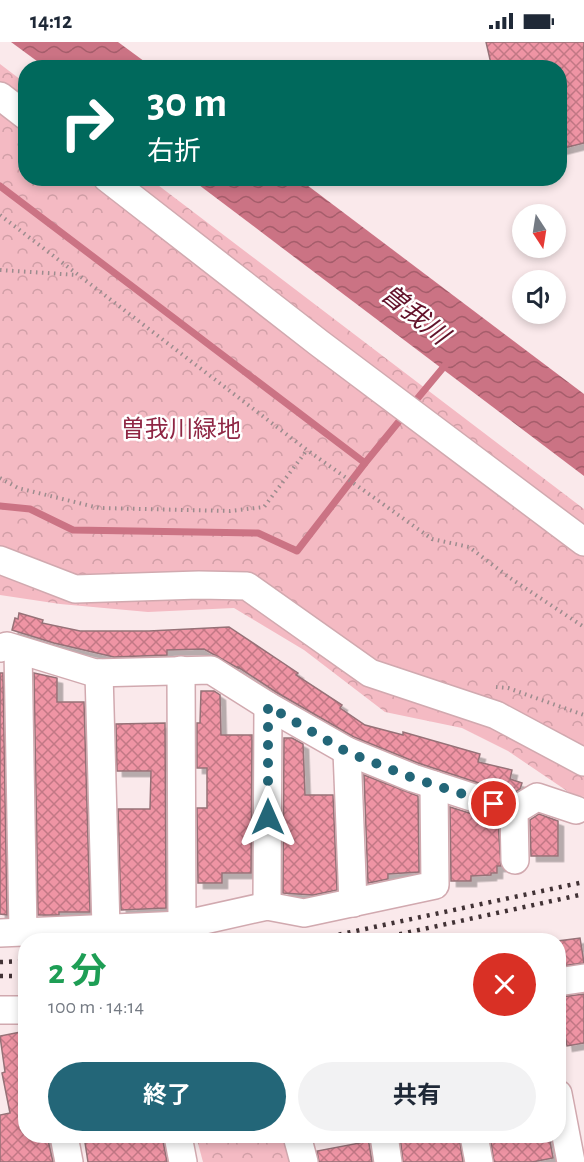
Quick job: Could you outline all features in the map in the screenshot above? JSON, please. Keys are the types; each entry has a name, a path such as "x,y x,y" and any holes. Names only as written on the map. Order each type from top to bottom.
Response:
{"street":[{"path":"0,96 18,110"},
{"path":"117,186 319,343 584,542"},
{"path":"0,560 75,589 199,585 247,586 370,673 496,715 584,762"},
{"path":"434,785 435,885 304,913 267,906 182,925 12,933 9,649 99,673 211,670 347,752 434,785 514,811 537,797 576,810"},
{"path":"181,670 182,925"},
{"path":"99,673 106,928"},
{"path":"267,906 268,706"},
{"path":"347,752 353,903"},
{"path":"514,811 515,860"},
{"path":"566,981 584,978"},
{"path":"0,1010 18,1010"},
{"path":"566,1133 572,1162 584,1156"},
{"path":"65,1143 69,1162"},
{"path":"179,1143 183,1162"},
{"path":"299,1143 304,1162"},
{"path":"385,1143 388,1162"},
{"path":"475,1143 479,1162"}],"path":[{"path":"0,215 307,450 432,539 469,547 510,578 584,627"},
{"path":"0,270 77,275"},
{"path":"0,478 18,488 99,508 230,511 264,507 307,450"}],"green space":[{"name":"曽我川緑地","path":"0,64 18,78 18,186 159,186 584,509 584,797 570,793 508,751 462,728 385,712 304,650 234,608 148,612 60,604 0,595"},
{"path":"198,1143 288,1143 293,1162 203,1162"}],"water":[{"path":"11,42 118,42 142,60 35,60"},
{"name":"曽我川","path":"200,186 308,186 584,394 584,476"}],"building":[{"path":"486,42 584,42 584,143 567,147 567,60 490,60"},
{"path":"19,613 43,620 42,623 80,631 149,631 229,627 298,673 296,675 342,705 340,708 365,725 403,735 403,732 480,754 478,762 512,770 510,779 522,783 520,789 512,794 418,763 354,737 204,649 167,650 167,655 114,657 54,643 12,630"},
{"path":"0,673 3,673 7,915 0,914"},
{"path":"34,673 57,678 57,702 84,702 90,912 38,915"},
{"path":"201,691 214,691 220,695 221,735 252,735 251,873 222,873 222,883 198,883 197,808 207,808 207,768 197,768 197,723 200,723"},
{"path":"165,723 166,908 121,910 118,809 150,809 151,771 117,771 116,724"},
{"path":"284,738 292,738 303,744 305,795 333,795 337,890 313,895 283,893"},
{"path":"364,775 418,796 419,872 388,874 388,879 368,883"},
{"path":"450,807 498,822 501,866 497,866 497,873 471,876 471,881 451,881"},
{"path":"539,814 558,821 558,856 531,856 530,820"},
{"path":"580,938 584,963 566,965 566,940"},
{"path":"584,994 584,1043 567,1046 566,996"},
{"path":"18,1033 18,1143 49,1143 53,1162 0,1162 0,1115 10,1113 2,1073 5,1072 0,1036"},
{"path":"85,1143 163,1143 167,1162 88,1162"},
{"path":"369,1143 372,1162 319,1162 317,1151"},
{"path":"401,1143 460,1143 463,1162 403,1162"},
{"path":"491,1143 550,1143 553,1158 532,1162 494,1162"}],"waterway":[{"path":"0,186 365,463 297,551 258,533 73,530 30,509 0,506"},
{"path":"412,405 447,363"},
{"path":"365,463 405,414"}],"railway":[{"path":"346,933 584,882"},
{"path":"405,933 584,894"},
{"path":"0,962 18,961"},
{"path":"0,976 18,976"}],"route":[{"path":"268,817 268,706 347,752 413,778 494,804"}]}
